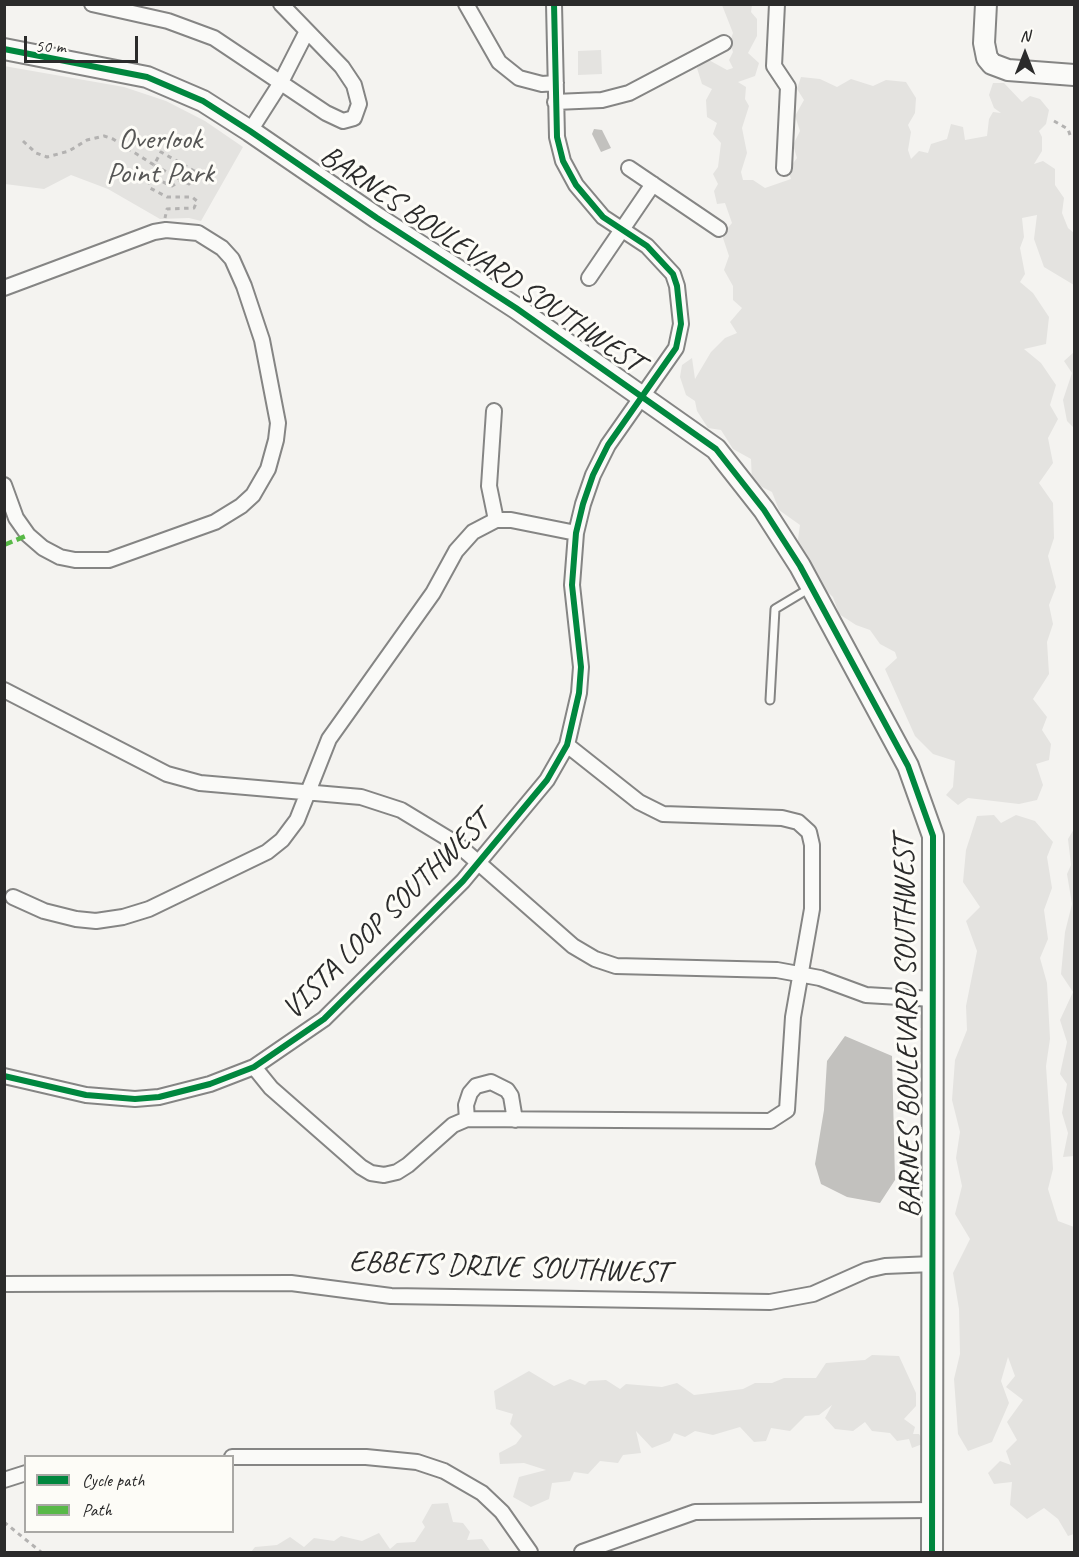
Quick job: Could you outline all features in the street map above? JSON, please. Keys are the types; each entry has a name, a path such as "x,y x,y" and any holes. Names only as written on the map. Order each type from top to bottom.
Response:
{"street":[{"path":"92,4 168,21 214,38 280,84 343,121 354,118 359,105 354,85 342,68 306,33 281,4"},
{"path":"466,4 499,62 519,78 542,84 556,83"},
{"name":"VISTA LOOP SOUTHWEST","path":"4,1076 86,1095 135,1099 159,1097 210,1084 254,1067 324,1019 479,862 547,780 567,745 579,693 581,667 572,585 576,533 593,475 642,395 676,348 680,336 677,286 673,274 647,246 603,217 588,201 568,172 557,137 554,4"},
{"path":"777,4 774,66 788,87 784,168"},
{"path":"986,4 984,43 987,58 992,64 1008,70 1074,75"},
{"path":"250,131 280,84 306,33"},
{"path":"555,102 602,100 629,93 724,43"},
{"name":"BARNES BOULEVARD SOUTHWEST","path":"4,49 147,77 203,101 376,219 516,308 716,449 764,510 812,587 908,766 933,836 932,1552"},
{"path":"629,168 719,229"},
{"path":"589,278 653,184"},
{"path":"4,288 166,230 198,233 210,239 232,259 244,286 262,340 278,423 274,453 262,482 253,495 229,516 99,562 60,557 43,548 28,535 16,518 4,485"},
{"path":"494,411 489,486 496,520"},
{"path":"13,897 56,915 96,921 123,917 148,909 267,852 282,840 297,820 329,739 417,618 456,551 473,532 496,520 576,533"},
{"path":"4,690 167,774 200,783 361,797 401,810 433,827 479,862 573,946 595,959 616,966 777,970 866,995 933,999"},
{"path":"254,1067 271,1088 361,1167 371,1173 397,1172 408,1166 453,1125 468,1119 770,1121 780,1117 787,1110 790,1101 793,1017 812,909 812,845 809,832 798,822 782,818 663,814 639,802 567,745"},
{"path":"468,1119 466,1105 470,1093 480,1084 491,1082 507,1090 511,1096 515,1119"},
{"name":"EBBETS DRIVE SOUTHWEST","path":"4,1284 291,1283 391,1296 770,1302 813,1294 867,1270 885,1266 933,1264"},
{"path":"234,1457 366,1457 417,1462 444,1471 482,1494 502,1512 530,1552"},
{"path":"4,1480 24,1474"},
{"path":"582,1552 695,1512 933,1510"}],"lane":[{"path":"770,700 775,609 812,587"}],"path":[{"path":"1054,121 1068,129 1070,135"},
{"path":"23,141 41,157 47,157 69,151 87,140 104,136 113,138 154,165 189,184 196,172 161,153 154,165"},
{"path":"166,230 167,209 194,208 197,201 192,197 167,197 150,188 149,181 156,179 172,186 182,180"},
{"path":"4,1522 41,1552"}],"green space":[{"path":"722,5 752,5 751,12 757,19 757,36 748,53 759,63 755,76 738,82 746,87 745,99 749,106 742,128 747,153 741,172 743,180 753,180 765,188 791,179 788,170 797,158 793,145 800,131 795,116 804,100 797,89 801,77 820,79 837,87 851,79 873,86 886,80 906,82 916,98 915,113 908,125 911,132 908,150 911,159 919,151 928,153 931,144 947,139 951,124 963,127 965,140 987,136 989,119 993,112 1001,113 994,108 989,95 993,83 1004,83 1022,102 1030,96 1040,99 1049,110 1046,124 1039,131 1042,137 1042,151 1034,164 1043,161 1055,169 1055,185 1064,198 1062,213 1068,228 1074,233 1074,285 1044,267 1034,239 1037,215 1022,218 1024,237 1020,248 1025,274 1020,282 1033,293 1049,317 1046,344 1024,349 1041,363 1056,385 1050,405 1058,419 1048,438 1053,463 1039,483 1053,503 1054,538 1048,556 1056,587 1049,605 1053,624 1047,642 1049,674 1033,699 1047,717 1042,730 1051,744 1049,760 1036,764 1043,785 1037,800 1019,804 968,798 958,805 946,795 953,787 955,761 933,754 915,736 885,669 897,658 895,652 880,644 870,630 856,625 839,614 833,597 820,585 815,569 800,559 797,546 800,525 779,510 772,492 752,482 751,459 733,449 721,430 708,428 697,411 695,401 686,395 680,377 682,365 692,358 695,379 711,352 725,338 737,333 730,322 742,308 733,300 733,286 724,270 729,256 722,235 732,223 725,203 717,204 714,191 718,184 713,174 718,167 721,143 713,134 717,123 707,117 706,100 712,89 702,84 697,68 707,59 727,70 733,68 729,60 733,52 730,42 733,33"},
{"path":"601,50 602,74 578,75 578,51"},
{"name":"Overlook Point Park","path":"4,66 124,87 166,101 205,121 243,147 201,221 189,218 160,219 108,189 71,175 44,189 5,184"},
{"path":"1074,352 1074,428 1067,421 1063,400 1072,373 1064,361"},
{"path":"994,815 1001,823 1016,815 1035,821 1053,842 1047,857 1052,888 1044,910 1048,939 1040,958 1047,983 1050,1039 1046,1066 1053,1169 1048,1189 1058,1221 1074,1227 1074,1534 1068,1536 1058,1519 1044,1508 1027,1519 1010,1505 1012,1482 994,1484 988,1473 1000,1461 1011,1465 1006,1451 1017,1440 1007,1422 1023,1400 1006,1387 1015,1376 1008,1357 1001,1381 1009,1403 992,1442 968,1451 958,1434 954,1379 960,1354 959,1309 953,1273 970,1239 955,1214 962,1186 956,1158 960,1132 952,1100 955,1060 967,1030 966,1006 977,951 966,921 980,907 963,882 966,850 977,816"},
{"path":"1074,829 1074,1156 1063,1157 1068,1133 1062,1113 1067,1084 1060,1074 1067,1042 1060,1020 1073,992 1061,974 1065,932 1072,904 1067,874 1071,865 1068,839"},
{"path":"872,1355 899,1356 916,1393 916,1406 904,1419 915,1427 913,1434 919,1434 925,1443 912,1448 909,1439 897,1441 890,1433 872,1431 865,1422 853,1431 835,1429 825,1418 832,1405 819,1415 805,1416 790,1431 771,1428 766,1441 754,1442 740,1427 713,1435 695,1431 685,1437 674,1433 670,1441 652,1448 636,1431 641,1453 623,1455 618,1463 600,1461 588,1474 574,1472 570,1481 552,1483 549,1499 531,1507 513,1497 519,1477 546,1470 524,1463 500,1464 499,1453 516,1444 522,1436 510,1424 513,1414 496,1409 494,1391 529,1371 554,1386 570,1379 585,1385 589,1381 606,1380 620,1389 626,1384 662,1387 677,1383 694,1395 743,1389 755,1383 772,1383 784,1378 816,1378 826,1363 865,1360"},
{"path":"448,1503 453,1522 463,1523 470,1532 467,1540 482,1539 491,1552 251,1552 255,1547 277,1545 290,1537 304,1547 314,1538 334,1541 341,1536 362,1541 379,1533 390,1549 397,1543 415,1542 425,1527 422,1522 432,1504"}],"shaded area":[{"path":"594,129 602,130 611,148 601,152 592,134"},
{"path":"845,1036 892,1056 895,1180 880,1203 847,1197 821,1184 815,1164 824,1110 827,1061"}],"marked path":[{"path":"4,545 28,535"}],"cycle path":[{"path":"4,1076 86,1095 135,1099 159,1097 210,1084 254,1067 324,1019 463,881 547,780 567,745 579,693 581,667 572,585 576,533 583,504 593,475 608,445 676,348 681,324 677,286 673,274 647,246 603,217 576,185 563,161 557,137 554,4"},
{"path":"4,49 147,77 203,101 250,131 377,218 516,308 716,449 764,510 800,566 908,766 933,836 932,1552"}]}
